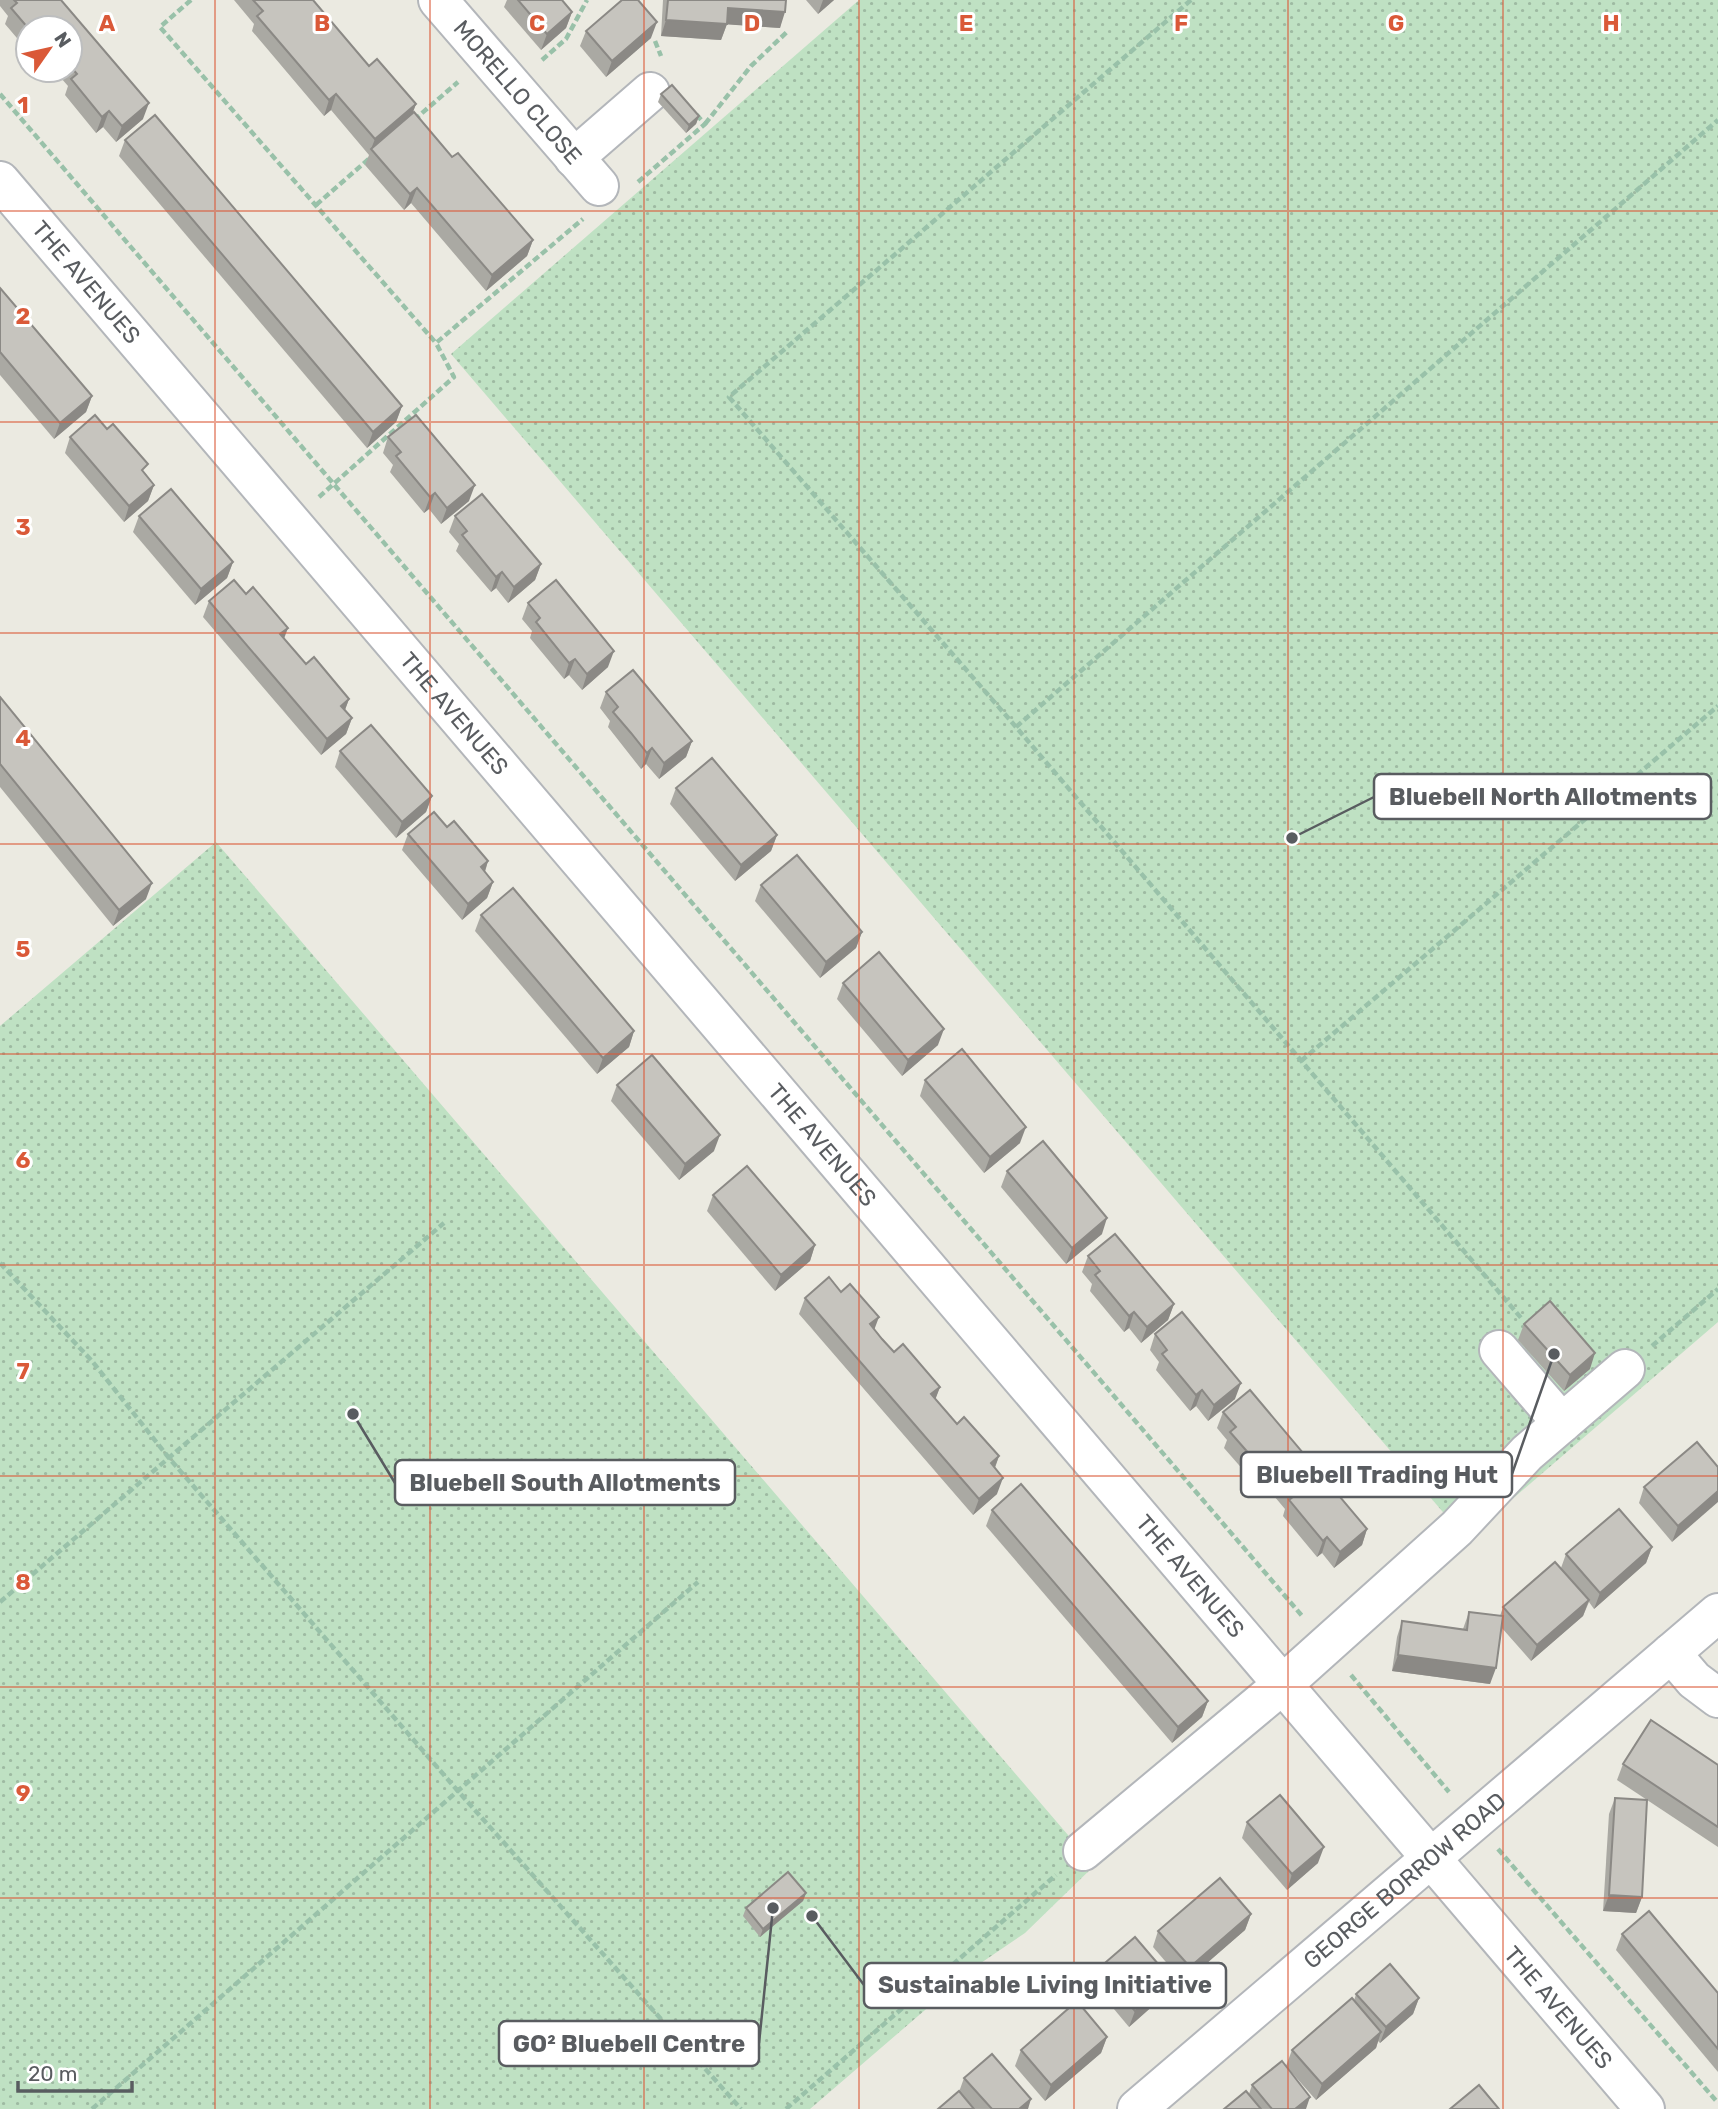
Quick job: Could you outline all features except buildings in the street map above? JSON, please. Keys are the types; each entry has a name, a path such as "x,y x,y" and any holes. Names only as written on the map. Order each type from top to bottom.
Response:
{"street":[{"name":"MORELLO CLOSE","path":"438,0 598,186"},
{"path":"574,158 650,92"},
{"name":"THE AVENUES","path":"0,181 1645,2109"},
{"path":"1499,1350 1562,1423"},
{"path":"1083,1851 1282,1685 1457,1528 1527,1453 1625,1369"},
{"name":"GEORGE BORROW ROAD","path":"1137,2109 1472,1819 1718,1613"},
{"path":"1671,1653 1694,1680 1718,1698"}],"path":[{"path":"191,0 160,27 436,343 454,377 292,522"},
{"path":"407,126 500,71 566,39 587,0"},
{"path":"1191,0 729,397 1522,1317 1519,1325 1500,1340 1499,1350"},
{"path":"705,124 751,66 788,31"},
{"path":"0,93 1472,1819 1718,2103"},
{"path":"1016,727 1718,120"},
{"path":"316,205 376,153"},
{"path":"436,343 609,197 598,186"},
{"path":"1301,1061 1718,706"},
{"path":"0,1602 444,1223"},
{"path":"0,1263 92,1362 169,1458 457,1790 741,2109"},
{"path":"1625,1369 1718,1289"},
{"path":"92,2109 698,1582"},
{"path":"786,2109 1083,1851"}],"green space":[{"path":"859,0 1718,0 1718,1322 1466,1539 451,354"},
{"path":"216,842 1074,1842 1096,1864 1025,1933 975,1967 810,2109 0,2109 0,1026"}],"place":[{"name":"Bluebell North Allotments","path":"1292,838"},
{"name":"Bluebell Trading Hut","path":"1554,1354"},
{"name":"Bluebell South Allotments","path":"353,1414"},
{"name":"GO² Bluebell Centre","path":"773,1908"},
{"name":"Sustainable Living Initiative","path":"812,1916"}]}
